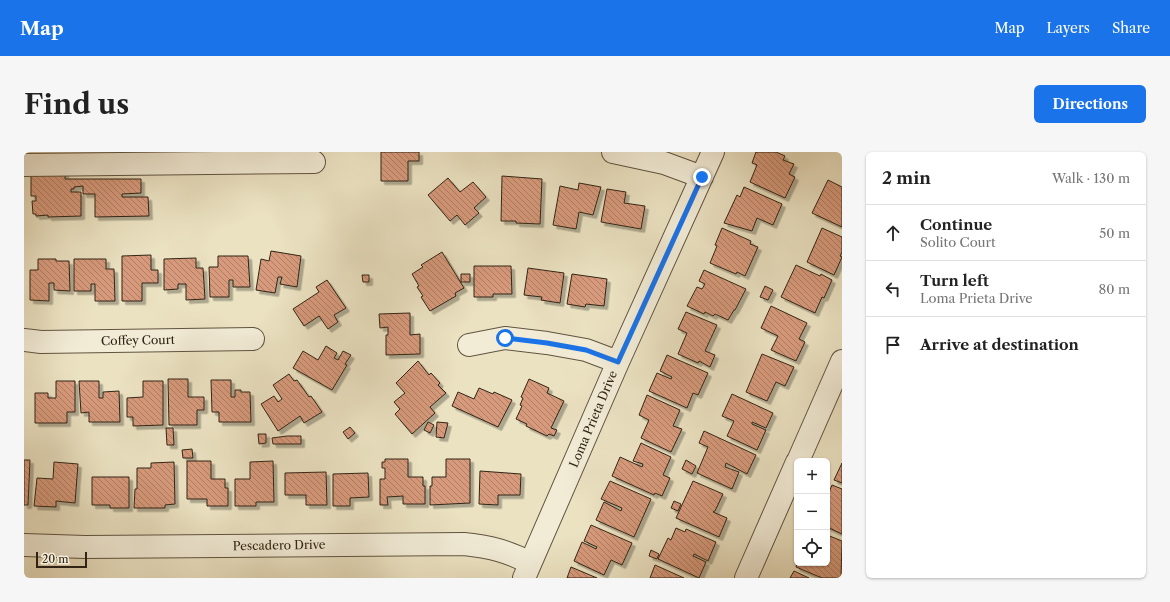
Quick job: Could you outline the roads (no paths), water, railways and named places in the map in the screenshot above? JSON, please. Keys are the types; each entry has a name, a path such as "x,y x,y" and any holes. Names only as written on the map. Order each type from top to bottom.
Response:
{"street":[{"path":"613,152 664,163 702,177"},
{"name":"Loma Prieta Drive","path":"527,571 618,362 713,152"},
{"path":"24,165 314,162"},
{"path":"469,345 505,338 547,343 586,350 618,362"},
{"name":"Coffey Court","path":"24,340 41,342 253,339"},
{"path":"799,458 842,361"},
{"path":"746,578 794,469"},
{"name":"Pescadero Drive","path":"24,545 93,547 464,544 487,546 511,554 527,571"}]}
